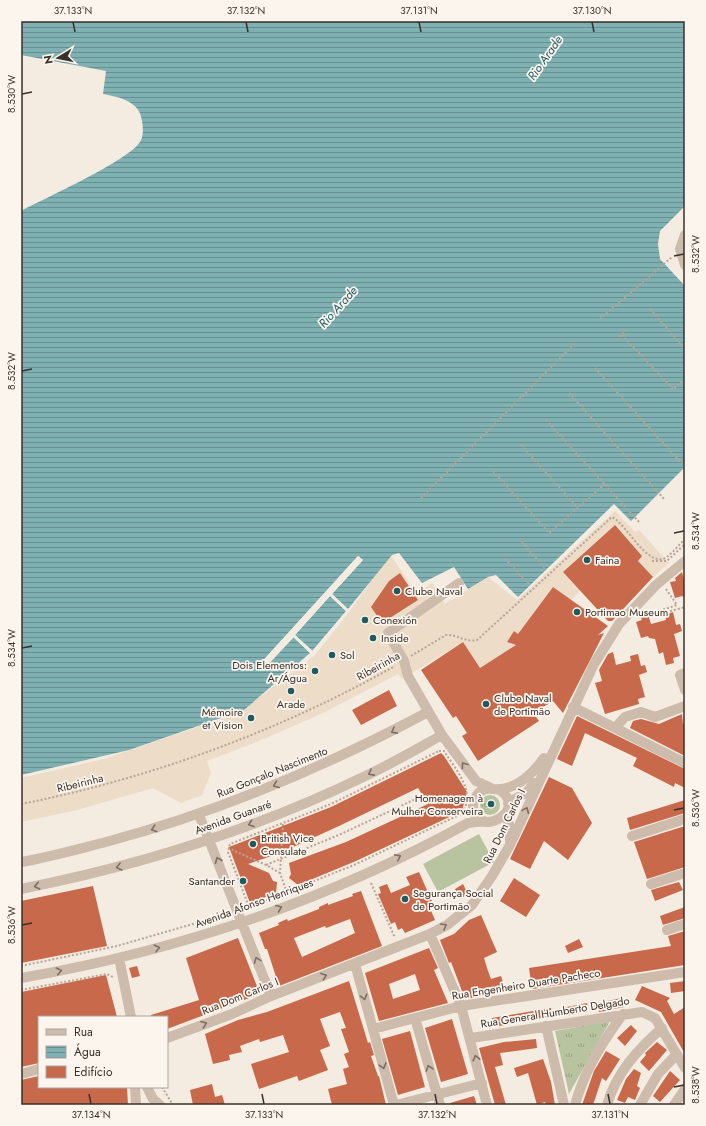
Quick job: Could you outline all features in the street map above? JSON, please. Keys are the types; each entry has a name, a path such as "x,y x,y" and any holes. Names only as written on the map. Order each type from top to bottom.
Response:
{"street":[{"path":"685,235 680,249 685,265"},
{"name":"Rua Dom Carlos I","path":"168,1038 232,1014 271,996 430,934 447,925 472,905 492,876 510,845 594,664 619,624 660,582 685,561"},
{"path":"459,583 388,633 404,661 408,676 442,735 476,781 505,796 508,803 506,814 510,824 510,845"},
{"path":"685,673 680,675 685,690"},
{"path":"615,728 626,717 642,712 655,717 685,706"},
{"path":"573,707 685,763"},
{"name":"Rua Gonçalo Nascimento","path":"21,862 144,832 198,815 308,772 373,742 428,712"},
{"name":"Avenida Guanaré","path":"21,889 126,865 210,839 294,808 360,779 442,735"},
{"path":"506,814 501,819 494,822 484,821 476,814 473,803 478,794 484,789 516,786 537,767 560,737"},
{"path":"508,803 527,792 546,765"},
{"path":"198,815 210,839 271,996"},
{"path":"632,836 685,819"},
{"name":"Avenida Afonso Henriques","path":"21,978 116,958 180,942 243,922 377,868 468,822 484,821"},
{"path":"651,884 685,873"},
{"path":"667,930 685,924"},
{"path":"430,934 461,1006 471,1038 487,1105"},
{"path":"116,958 125,1016"},
{"path":"116,958 132,1016"},
{"path":"356,964 395,1105 482,1083"},
{"name":"Rua Engenheiro Duarte Pacheco","path":"373,1029 461,1006 685,972"},
{"name":"Rua General Humberto Delgado","path":"471,1038 623,1014 647,1013 655,1018 662,1028 685,1068"},
{"path":"575,1105 582,1081 593,1059 623,1014"},
{"path":"415,1018 440,1105"},
{"path":"546,1026 564,1105"},
{"path":"607,1105 614,1087 627,1064 641,1047 662,1028"},
{"path":"640,1105 658,1074 677,1054"},
{"path":"21,1074 38,1069"},
{"path":"135,1088 136,1105"},
{"path":"146,1088 146,1105"},
{"path":"147,1088 153,1099 160,1105"},
{"path":"674,1105 685,1089"}],"path":[{"path":"600,319 680,249"},
{"path":"650,310 685,348"},
{"path":"617,340 626,330"},
{"path":"622,335 673,390 685,379"},
{"path":"421,498 575,342"},
{"path":"595,368 685,467"},
{"path":"569,393 664,498"},
{"path":"546,420 639,522"},
{"path":"522,445 578,508"},
{"path":"493,471 549,533 605,484"},
{"name":"Ribeirinha","path":"21,804 109,784 164,768 216,750 262,732 328,702 404,661 446,635 453,635 471,642 476,640 612,517 649,556 658,559 666,557 685,539"},
{"path":"522,542 545,568"},
{"path":"652,561 667,561 685,544"},
{"path":"504,559 529,584"},
{"path":"660,582 677,605 659,611 660,614 685,607"},
{"path":"444,751 466,786 468,795 465,809 461,814 354,865 287,893 249,906 228,848 230,844 284,824 330,804 439,752 444,751"},
{"path":"266,865 341,834 422,796"},
{"path":"284,824 280,873 287,893"},
{"path":"228,848 280,873"},
{"path":"377,880 371,883 398,942"},
{"path":"21,966 117,946 217,918 224,915 226,910 223,904"},
{"path":"21,990 107,974 113,977"},
{"path":"163,1088 173,1105"}],"green space":[{"path":"490,795 497,798 500,805 497,812 490,815 483,812 480,805 483,798"},
{"path":"479,834 494,862 438,892 423,864"},
{"path":"610,1021 569,1094 555,1031"}],"shaded area":[{"path":"615,511 635,532 639,530 669,563 653,577 638,561 642,556 614,525 563,572 571,581 576,577 585,586 571,600 553,587 518,634 514,631 507,642 516,645 480,668 463,642 402,679 398,674 323,713 259,741 207,761 211,773 202,795 181,803 153,788 77,810 21,822 21,778 104,759 239,713 315,655 350,611 390,554 417,594 432,583 445,604 488,577 517,600"}],"water":[{"name":"Rio Arade","path":"21,21 685,21 685,206 660,231 658,244 660,259 685,286 685,467 631,521 614,504 518,597 496,575 488,577 468,589 454,567 422,583 399,553 392,555 348,609 332,594 363,560 358,556 259,665 263,670 294,637 310,653 244,710 129,750 21,775 21,211 85,179 120,159 140,142 143,132 140,114 133,104 116,97 103,94 106,71 21,55"},
{"path":"330,596 346,611 312,651 295,635"}],"pier":[{"path":"358,556 363,560 332,594 350,611 348,613 330,596 295,635 314,652 311,654 293,637 263,670 259,665","holes":["359,559 360,560 263,667 262,665"]}],"building":[{"path":"615,525 642,556 638,561 653,577 612,621 608,621 563,572"},
{"path":"682,572 685,584 685,598 682,596 675,598 670,582 676,581 675,578"},
{"name":"Clube Naval","path":"400,573 418,600 382,623 371,607 389,581"},
{"path":"553,587 608,626 598,635 604,633 563,713 553,701 533,713 539,721 478,761 462,736 467,733 456,716 453,718 421,670 463,642 480,668 516,645 507,642 514,631 518,634"},
{"path":"647,611 651,624 666,620 665,615 673,612 676,625 680,624 682,631 674,634 680,656 673,658 674,663 666,665 663,652 659,654 655,639 649,638 648,636 641,638 636,622 642,620 639,614"},
{"path":"613,652 616,665 631,661 630,656 638,654 641,666 645,665 647,672 639,675 645,697 638,699 639,704 605,714 595,683 602,681 599,670 608,654"},
{"path":"389,690 397,706 361,725 352,710"},
{"path":"682,714 683,724 685,724 685,756 630,728 633,721 641,719 659,724"},
{"path":"577,716 685,769 685,788 675,783 674,787 633,766 637,758 585,733 572,766 557,759"},
{"path":"441,753 467,792 462,811 356,861 298,885 289,878 291,874 289,863 346,842 428,804 418,788 280,853 248,864 269,873 273,881 277,882 276,893 250,903 229,847 331,807"},
{"path":"549,777 572,788 592,823 568,860 544,841 530,869 510,859"},
{"path":"685,800 685,813 630,830 627,818"},
{"path":"685,826 685,867 647,879 634,842"},
{"name":"Segurança Social de Portimão","path":"419,872 433,904 429,906 435,920 405,933 402,928 398,930 395,922 391,924 378,894 381,893 379,887 387,884 391,893 410,885 406,877"},
{"path":"514,878 540,895 526,917 500,901"},
{"path":"679,882 683,890 655,901 651,890"},
{"path":"463,884 468,894 460,899 455,889"},
{"path":"93,886 107,946 21,963 21,901"},
{"path":"361,891 382,946 279,986 267,949 265,949 259,933 279,925 278,923 287,919 288,921 319,909 319,907 328,903 328,905 353,896 352,894","holes":["350,919 355,933 302,957 294,938 325,926 326,928"]},
{"path":"685,907 685,918 663,925 660,916"},
{"path":"481,915 497,952 484,958 488,971 491,979 501,976 506,992 465,999 451,962 449,963 440,940 454,934 469,920"},
{"path":"685,931 685,965 532,989 529,968 671,946 668,936"},
{"path":"238,938 260,994 168,1029 168,1016 151,1015 199,1000 186,958"},
{"path":"579,939 583,947 568,953 565,946"},
{"path":"429,948 438,968 434,970 448,1003 379,1021 365,973","holes":["415,974 420,990 393,999 389,984"]},
{"path":"137,966 140,976 132,978 129,968"},
{"path":"106,975 117,1016 38,1016 38,1063 21,1067 21,992"},
{"path":"349,981 368,1043 370,1042 374,1055 371,1056 379,1076 386,1105 332,1105 328,1089 347,1084 343,1069 349,1067 344,1054 349,1052 341,1029 346,1028 340,1012 320,1019 330,1046 320,1050 328,1070 299,1081 297,1076 259,1089 251,1064 289,1052 283,1035 260,1042 259,1039 240,1046 242,1052 229,1055 230,1060 213,1064 205,1034 238,1020 267,1012"},
{"path":"685,981 685,991 671,993 670,983"},
{"path":"642,986 670,998 667,1001 674,1014 685,1007 685,1054 661,1012 635,1000"},
{"path":"622,998 624,1007 599,1012 597,1003"},
{"path":"587,1003 588,1012 564,1016 562,1008"},
{"path":"551,1008 552,1016 494,1027 492,1018"},
{"path":"452,1019 468,1074 441,1082 425,1028"},
{"path":"631,1025 637,1031 625,1046 617,1038"},
{"path":"410,1031 425,1087 398,1095 382,1039"},
{"path":"536,1039 537,1048 500,1053 503,1065 495,1067 506,1105 495,1105 479,1048 504,1042"},
{"path":"657,1042 667,1050 649,1071 640,1062 646,1055 645,1053"},
{"path":"606,1051 620,1059 606,1081 602,1078 593,1105 582,1105 594,1071"},
{"path":"543,1059 551,1082 555,1105 546,1105 545,1102 537,1105 528,1073 517,1077 514,1068"},
{"path":"634,1069 641,1073 637,1086 640,1088 635,1100 628,1097 625,1103 617,1100 626,1079"},
{"path":"670,1071 680,1080 660,1102 653,1096"},
{"path":"38,1076 38,1088 127,1088 128,1105 21,1105 21,1080"},
{"path":"212,1084 215,1097 222,1095 225,1105 193,1105 190,1090"},
{"path":"474,1096 477,1105 451,1105 450,1103"}],"place":[{"name":"Faina","path":"587,560"},
{"name":"Clube Naval","path":"397,591"},
{"name":"Portimao Museum","path":"577,612"},
{"name":"Conexión","path":"365,620"},
{"name":"Inside","path":"373,638"},
{"name":"Sol","path":"332,655"},
{"name":"Dois Elementos: Ar/Água","path":"315,671"},
{"name":"Arade","path":"291,691"},
{"name":"Clube Naval de Portimão","path":"486,704"},
{"name":"Mémoire et Vision","path":"251,718"},
{"name":"Homenagem à Mulher Conserveira","path":"491,804"},
{"name":"British Vice Consulate","path":"253,844"},
{"name":"Santander","path":"243,881"},
{"name":"Segurança Social de Portimão","path":"405,899"}]}
